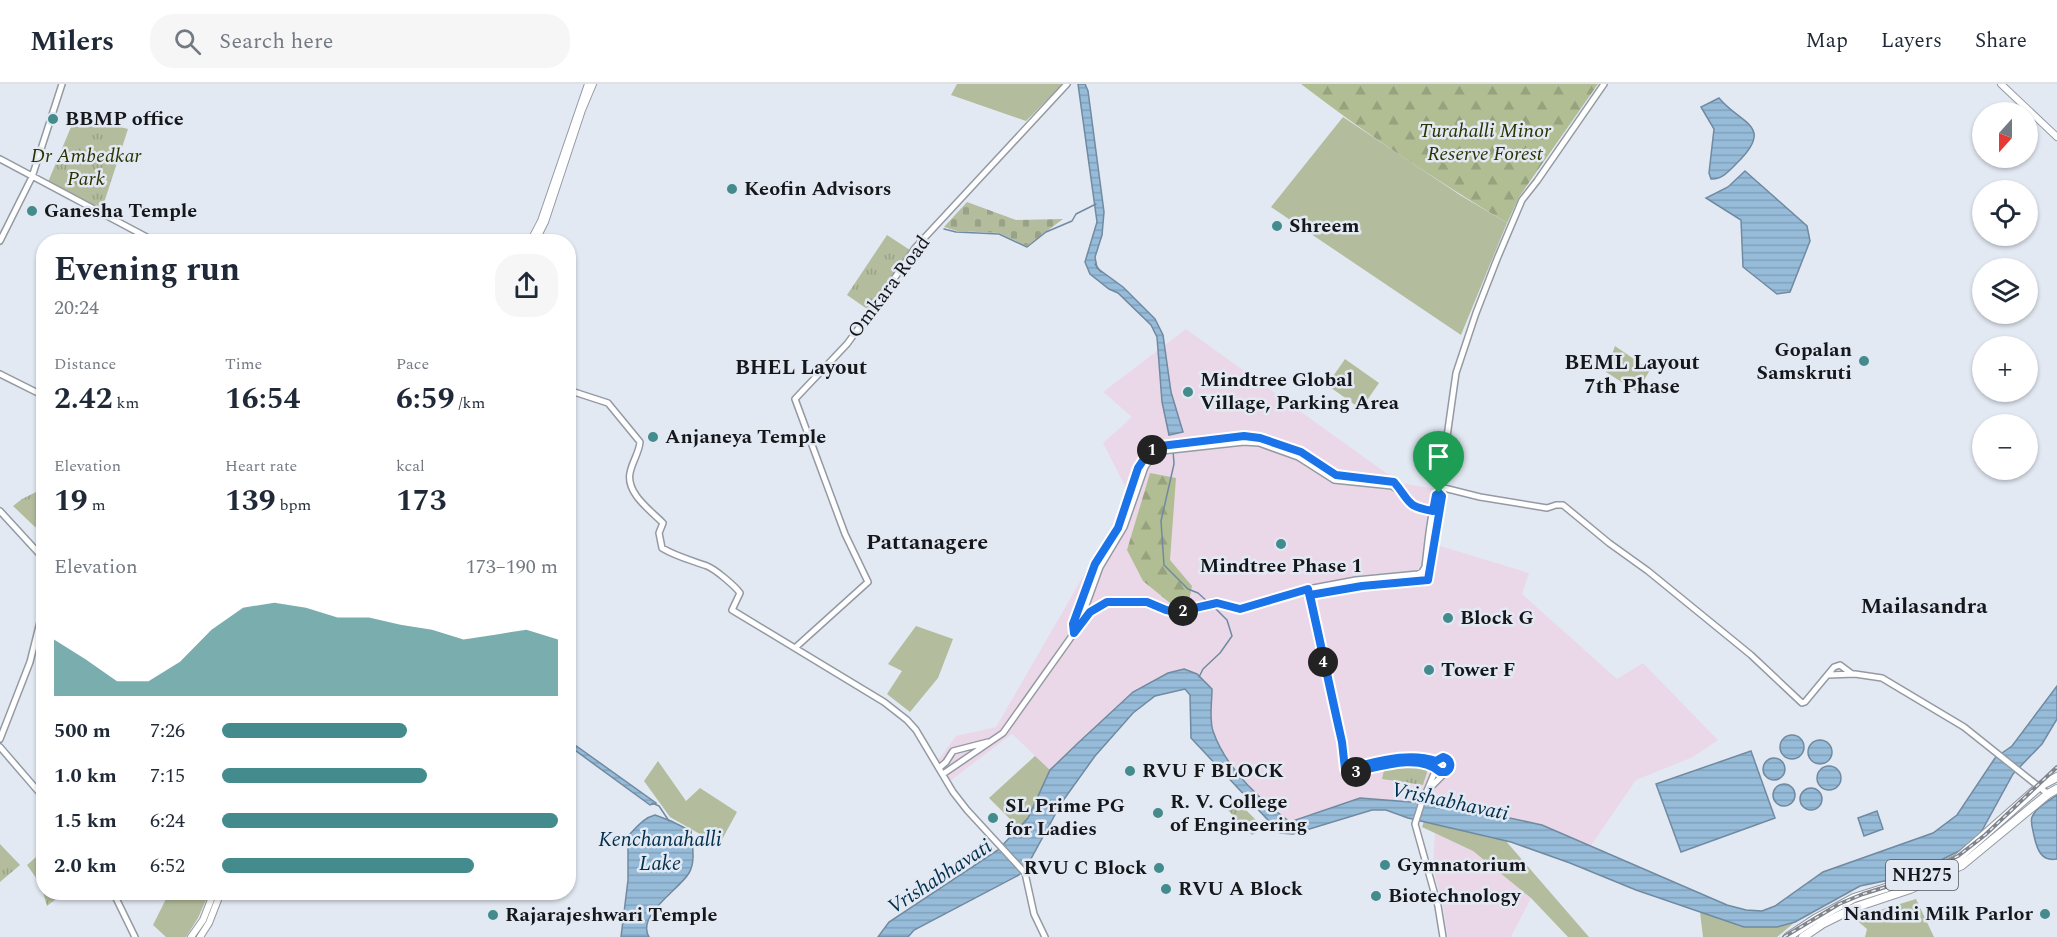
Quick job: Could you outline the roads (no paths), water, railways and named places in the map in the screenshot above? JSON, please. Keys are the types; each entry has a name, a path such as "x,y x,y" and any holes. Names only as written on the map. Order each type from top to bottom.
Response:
{"highway":[{"name":"NH275","path":"1788,937 1854,898 1908,881 1957,859 2040,786 2057,777"},
{"name":"NH275","path":"1803,937 1822,924 1856,907 1911,889 1962,865 2057,789"}],"main road":[{"path":"534,234 541,220 588,84"},
{"path":"539,234 593,84"},
{"path":"2001,84 2057,137"},
{"path":"191,937 203,920 211,900"},
{"path":"200,937 209,923 218,900"}],"street":[{"path":"0,241 32,177 62,84"},
{"name":"Omkara Road","path":"796,647 868,582 845,534 795,399 847,344 915,248 1067,84"},
{"path":"1309,592 1428,580 1436,495 1440,490 1456,373 1476,313 1522,200 1537,182 1604,84"},
{"path":"0,159 141,234"},
{"path":"0,374 36,392"},
{"path":"576,393 608,403 640,442 639,451 629,476 639,500 663,523 659,533 662,548 692,563 710,567 740,593 732,610 796,647 899,713 916,730 966,810 1025,873 1034,914 1045,937"},
{"path":"1074,633 1073,624 1092,572 1118,528 1138,468 1146,456 1161,448 1259,443 1298,457 1334,480 1392,486 1404,494 1413,507 1436,512"},
{"path":"943,774 1004,733 1074,633 1100,567 1123,531 1145,467 1161,448"},
{"path":"1440,490 1547,508 1562,505 1751,655 1802,703 1833,667 1839,665 1852,674"},
{"path":"0,511 36,550"},
{"path":"1078,626 1098,606 1107,602 1147,602 1177,612 1217,603 1240,609 1356,580 1418,574 1425,567 1436,512"},
{"path":"1309,592 1345,769 1402,758 1421,758 1436,766 1442,773 1446,772"},
{"path":"0,739 30,662 36,638"},
{"path":"1828,675 1852,674 1882,678 1952,719 2048,794"},
{"path":"939,768 953,751 992,741"},
{"path":"0,747 36,789"},
{"path":"1426,793 1451,765 1448,759 1441,757 1436,766 1426,793 1415,824 1438,906 1443,937"},
{"path":"117,900 135,937"}],"water":[{"path":"1078,84 1085,84 1088,91 1104,212 1102,235 1095,257 1097,268 1123,287 1155,319 1163,335 1171,392 1183,432 1169,435 1162,402 1157,337 1151,325 1118,293 1090,274 1085,262 1097,222"},
{"path":"1719,98 1750,126 1754,132 1754,140 1749,150 1729,171 1719,178 1711,179 1709,173 1714,129 1701,107"},
{"path":"1745,171 1807,226 1810,241 1790,292 1777,294 1743,267 1741,220 1706,198 1728,187"},
{"name":"Vrishabhavati","path":"1184,669 1197,674 1212,689 1213,731 1226,758 1255,793 1290,822 1360,798 1449,805 1542,825 1727,905 1762,911 1775,906 1823,872 1933,833 1957,815 1995,758 2012,746 2057,686 2057,719 2042,744 2013,774 1979,836 1959,851 1909,876 1860,886 1795,922 1777,927 1744,927 1636,890 1511,842 1408,818 1386,810 1372,810 1293,834 1280,833 1191,738 1190,695 1185,689 1155,696 1133,713 1095,756 1062,802 1027,866 1019,875 914,930 908,937 878,937 889,922 998,850 1028,818 1050,770 1133,692 1168,673"},
{"path":"1792,735 1797,736 1803,742 1803,752 1797,758 1792,759 1787,758 1781,752 1780,747 1781,742 1787,736"},
{"path":"1820,740 1828,744 1832,752 1828,760 1820,764 1812,760 1808,752 1812,744"},
{"path":"576,746 656,803 650,805 576,751"},
{"path":"1751,751 1775,818 1681,852 1656,784"},
{"path":"1770,758 1778,758 1785,765 1785,773 1778,780 1770,780 1763,773 1763,765"},
{"path":"1829,766 1838,769 1841,778 1838,787 1829,790 1820,787 1817,778 1820,769"},
{"path":"1780,784 1788,784 1795,791 1795,799 1788,806 1780,806 1773,799 1773,791"},
{"path":"1807,788 1815,788 1822,795 1822,803 1815,810 1807,810 1800,803 1800,795"},
{"path":"2057,795 2057,859 2052,859 2043,856 2038,850 2031,819 2040,807"},
{"path":"1877,811 1883,829 1864,836 1858,818"},
{"name":"Kenchanahalli Lake","path":"655,815 691,831 693,853 691,868 684,880 660,903 648,920 649,937 621,937 628,880 628,836 644,821"}],"waterway":[{"path":"944,229 956,232 999,234 1027,247 1046,232 1072,221 1076,214 1096,204"},
{"path":"1095,264 1101,272"},
{"path":"1173,450 1174,464 1161,521 1164,565 1188,589 1198,593 1208,602"},
{"path":"1199,677 1203,669 1220,653 1232,636 1227,620 1212,605"},
{"path":"652,803 659,806 669,821"}],"railway":[{"path":"1784,937 1839,904 1908,880 1958,856 1985,835 2057,767"}],"place":[{"name":"BBMP office","path":"53,119"},
{"name":"Keofin Advisors","path":"732,189"},
{"name":"Ganesha Temple","path":"32,211"},
{"name":"Shreem","path":"1277,226"},
{"name":"Gopalan Samskruti","path":"1864,361"},
{"name":"Mindtree Global Village, Parking Area","path":"1188,392"},
{"name":"Anjaneya Temple","path":"653,437"},
{"name":"Mindtree Phase 1","path":"1281,544"},
{"name":"Block G","path":"1448,618"},
{"name":"Tower F","path":"1429,670"},
{"name":"RVU F BLOCK","path":"1130,771"},
{"name":"R. V. College of Engineering","path":"1158,813"},
{"name":"SL Prime PG for Ladies","path":"993,818"},
{"name":"Gymnatorium","path":"1385,865"},
{"name":"RVU C Block","path":"1159,868"},
{"name":"RVU A Block","path":"1166,889"},
{"name":"Biotechnology","path":"1376,896"},
{"name":"Nandini Milk Parlor","path":"2045,914"},
{"name":"Rajarajeshwari Temple","path":"493,915"}],"district":[{"name":"BHEL Layout","path":"801,368"},
{"name":"BEML Layout 7th Phase","path":"1632,375"},
{"name":"Pattanagere","path":"927,542"},
{"name":"Mailasandra","path":"1924,606"}],"park label":[{"name":"Turahalli Minor Reserve Forest","path":"1485,142"},
{"name":"Dr Ambedkar Park","path":"86,168"}]}
